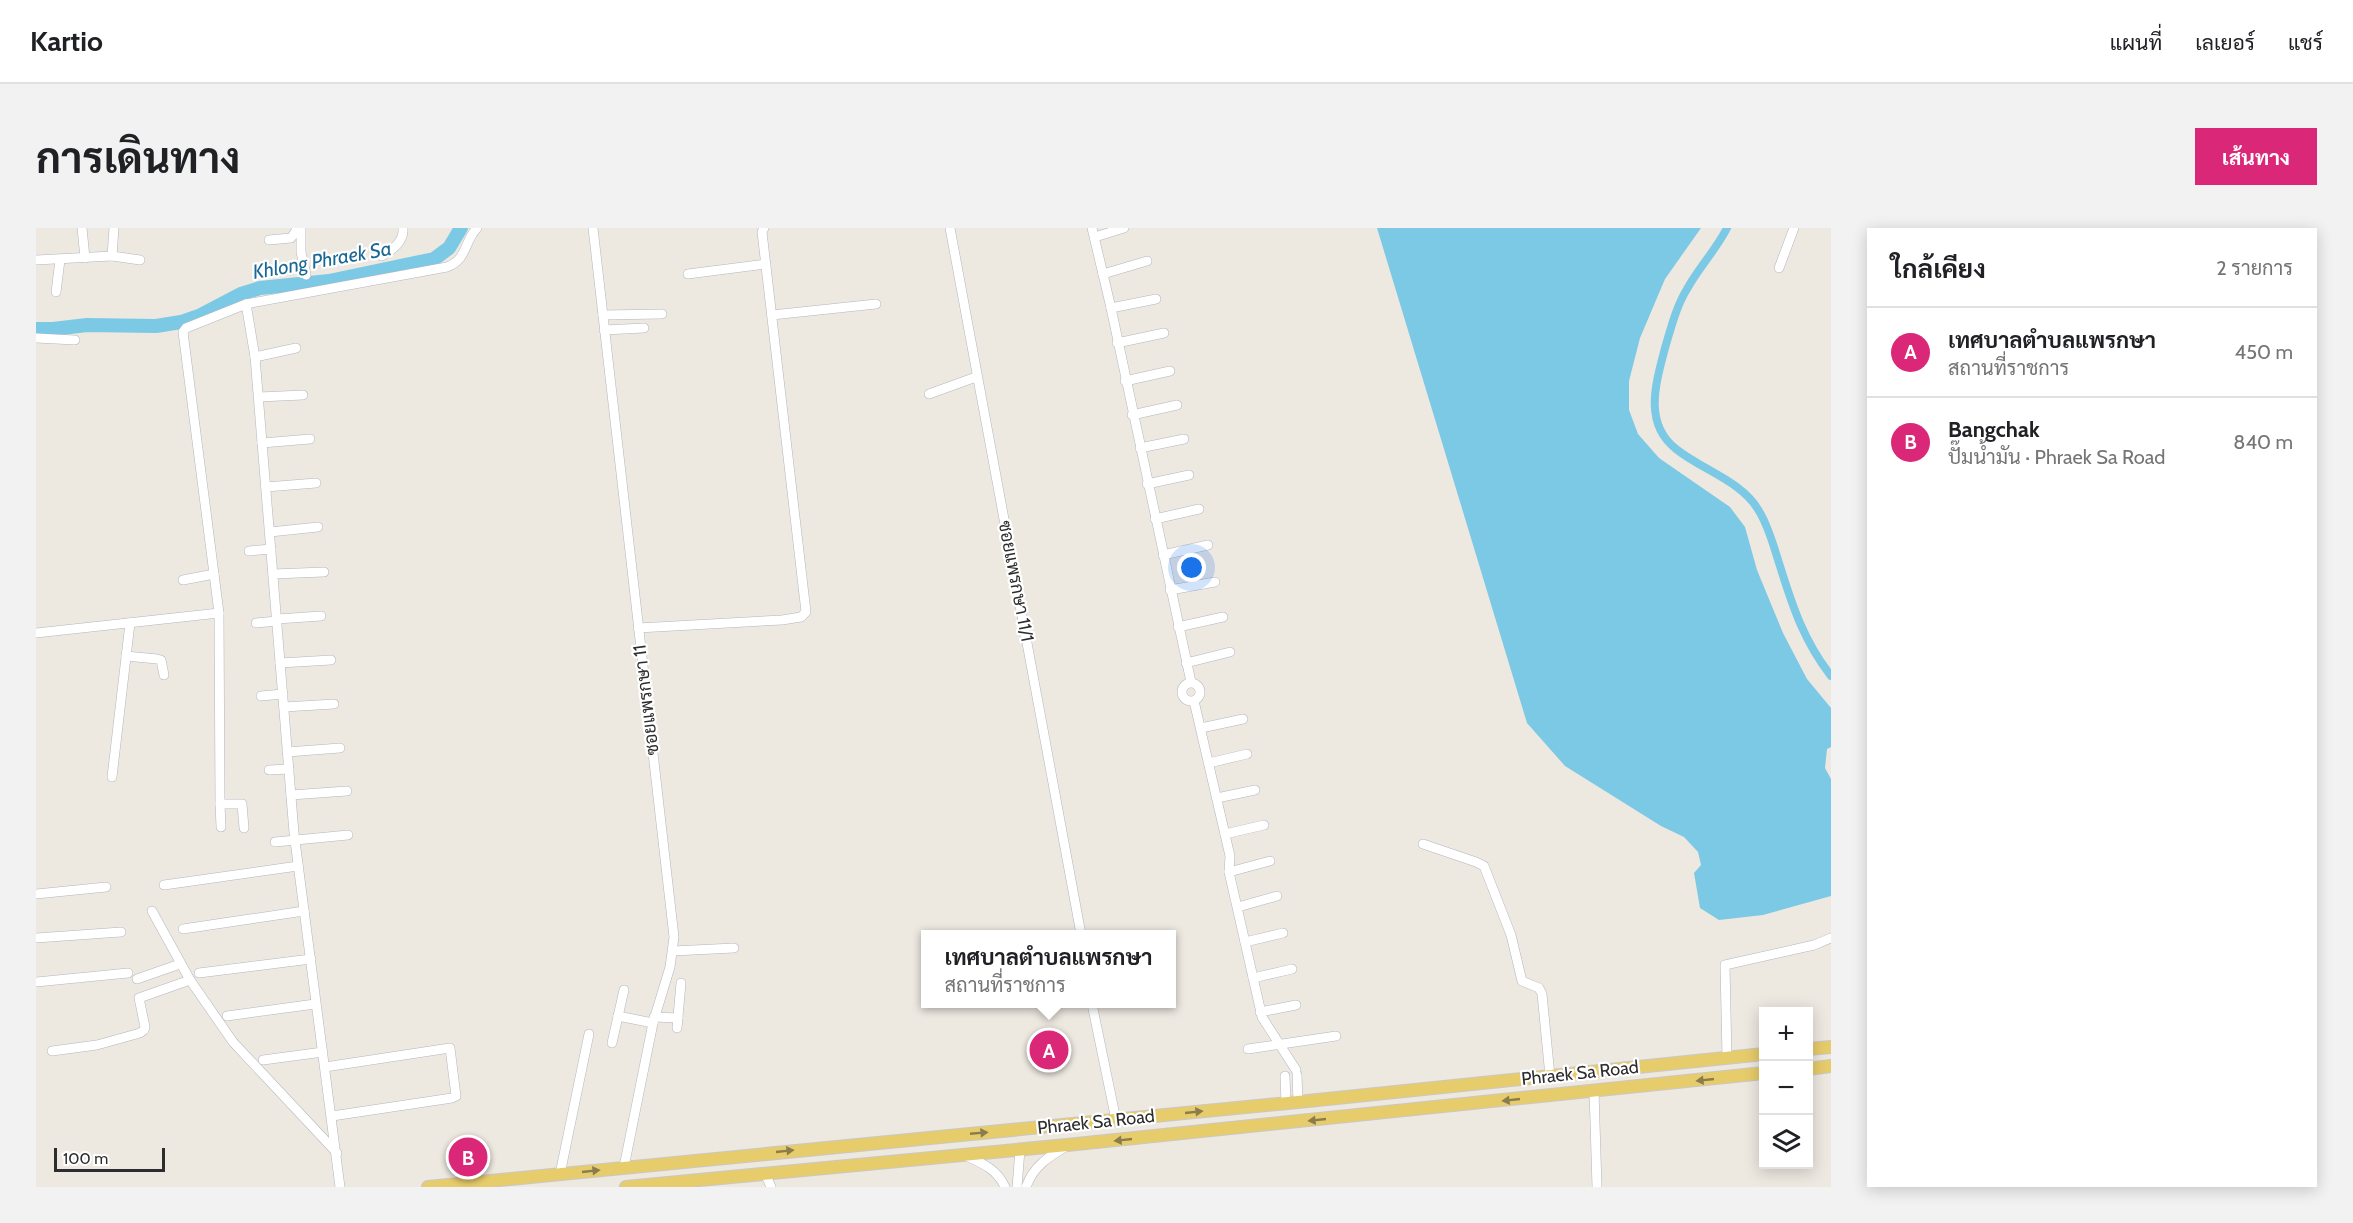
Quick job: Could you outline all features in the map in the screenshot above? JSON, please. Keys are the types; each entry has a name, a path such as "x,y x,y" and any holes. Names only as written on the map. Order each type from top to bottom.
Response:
{"main road":[{"path":"1813,1049 1831,1047"},
{"name":"Phraek Sa Road","path":"428,1187 1292,1103 1759,1055"},
{"path":"1813,1068 1831,1066"},
{"name":"Phraek Sa Road","path":"626,1187 729,1182 765,1173 1020,1150 1759,1074"},
{"path":"1457,1086 1459,1106"}],"street":[{"path":"82,228 85,258"},
{"path":"112,256 114,228"},
{"path":"270,240 291,238 298,228"},
{"path":"298,228 306,275"},
{"path":"382,256 395,247 402,238 403,228"},
{"path":"221,827 219,613 183,332 186,328 246,304 447,267 458,260 468,247 477,228"},
{"name":"ซอยแพรกษา 11","path":"593,228 638,628 674,917 674,951 654,1020 624,1167"},
{"name":"ซอยแพรกษา 11/1","path":"950,228 1080,930"},
{"path":"1124,228 1093,232 1191,682 1184,685 1182,694 1189,701 1194,701 1201,728 1230,856 1229,872 1260,1012 1294,1069 1292,1103"},
{"path":"1779,268 1794,228"},
{"path":"638,628 757,622 805,615 762,229"},
{"path":"36,260 112,256 140,260"},
{"path":"56,292 60,260"},
{"path":"1103,274 1147,261"},
{"path":"688,274 766,264"},
{"path":"1111,308 1156,299"},
{"path":"246,304 259,397 295,840 340,1187"},
{"path":"772,315 876,304"},
{"path":"603,315 662,314"},
{"path":"604,330 644,328"},
{"path":"1117,343 1164,333"},
{"path":"36,338 75,340"},
{"path":"255,357 296,348"},
{"path":"1125,381 1170,371"},
{"path":"929,394 976,377"},
{"path":"259,397 303,395"},
{"path":"1132,415 1177,405"},
{"path":"262,443 310,439"},
{"path":"1140,448 1184,439"},
{"path":"1148,484 1190,475"},
{"path":"266,487 316,483"},
{"path":"1155,519 1199,509"},
{"path":"270,532 318,527"},
{"path":"1163,555 1208,545"},
{"path":"249,551 271,549"},
{"path":"273,574 324,572"},
{"path":"183,580 214,574"},
{"path":"1170,590 1215,582"},
{"path":"36,633 219,613"},
{"path":"256,623 321,616"},
{"path":"1178,627 1223,617"},
{"path":"112,777 130,622"},
{"path":"1186,663 1230,652"},
{"path":"126,656 157,658 162,664 164,675"},
{"path":"280,663 331,660"},
{"path":"261,696 283,694"},
{"path":"284,707 334,704"},
{"path":"1201,728 1243,719"},
{"path":"287,752 340,747"},
{"path":"1209,763 1247,754"},
{"path":"269,770 289,769"},
{"path":"1217,798 1255,790"},
{"path":"291,795 347,791"},
{"path":"220,804 242,804 244,828"},
{"path":"1225,834 1264,825"},
{"path":"275,842 348,834"},
{"path":"1423,844 1484,866 1511,935 1522,981 1539,988 1542,994 1550,1076"},
{"path":"1229,872 1270,861"},
{"path":"164,885 298,866"},
{"path":"36,894 106,887"},
{"path":"1238,907 1276,896"},
{"path":"152,911 180,964 233,1042 337,1153"},
{"path":"183,929 304,911"},
{"path":"36,938 121,932"},
{"path":"1245,942 1283,933"},
{"path":"1726,1058 1725,965 1814,945 1831,938"},
{"path":"674,951 734,948"},
{"path":"199,973 311,958"},
{"path":"137,979 180,964"},
{"path":"1252,978 1292,969"},
{"path":"36,982 128,973"},
{"path":"52,1051 96,1045 140,1033 145,1027 139,998 190,980"},
{"path":"618,1016 678,1023 681,983"},
{"path":"612,1043 624,990"},
{"path":"226,1016 315,1004"},
{"path":"1260,1012 1296,1005"},
{"path":"1093,1008 1116,1120"},
{"path":"560,1174 589,1034"},
{"path":"1248,1050 1336,1036"},
{"path":"325,1067 450,1048 451,1053 456,1096 332,1116"},
{"path":"263,1060 323,1052"},
{"path":"1292,1103 1285,1073 1294,1069"},
{"path":"1594,1091 1597,1187"},
{"path":"1026,1187 1030,1176 1045,1160 1067,1145"},
{"path":"1017,1187 1020,1150"},
{"path":"964,1155 987,1165 1000,1177 1005,1187"},
{"path":"765,1173 771,1187"}],"water":[{"path":"1377,228 1701,228 1665,279 1640,338 1629,381 1629,410 1638,434 1659,458 1730,507 1745,527 1757,570 1783,633 1807,679 1831,708 1831,747 1827,749 1825,768 1831,779 1831,896 1763,915 1719,920 1700,908 1694,873 1701,865 1698,852 1684,837 1661,826 1565,766 1527,723"}],"waterway":[{"name":"Khlong Phraek Sa","path":"36,329 87,325 156,326 181,322 201,315 241,294 260,288 329,281 434,259 449,248 461,228"},
{"path":"1727,228 1692,281 1677,310 1658,375 1656,415 1659,427 1666,439 1676,449 1743,492 1759,511 1800,624 1813,650 1831,676"}],"place":[{"name":"เทศบาลตำบลแพรกษา","path":"1049,1050"},
{"name":"Bangchak","path":"468,1157"}]}
